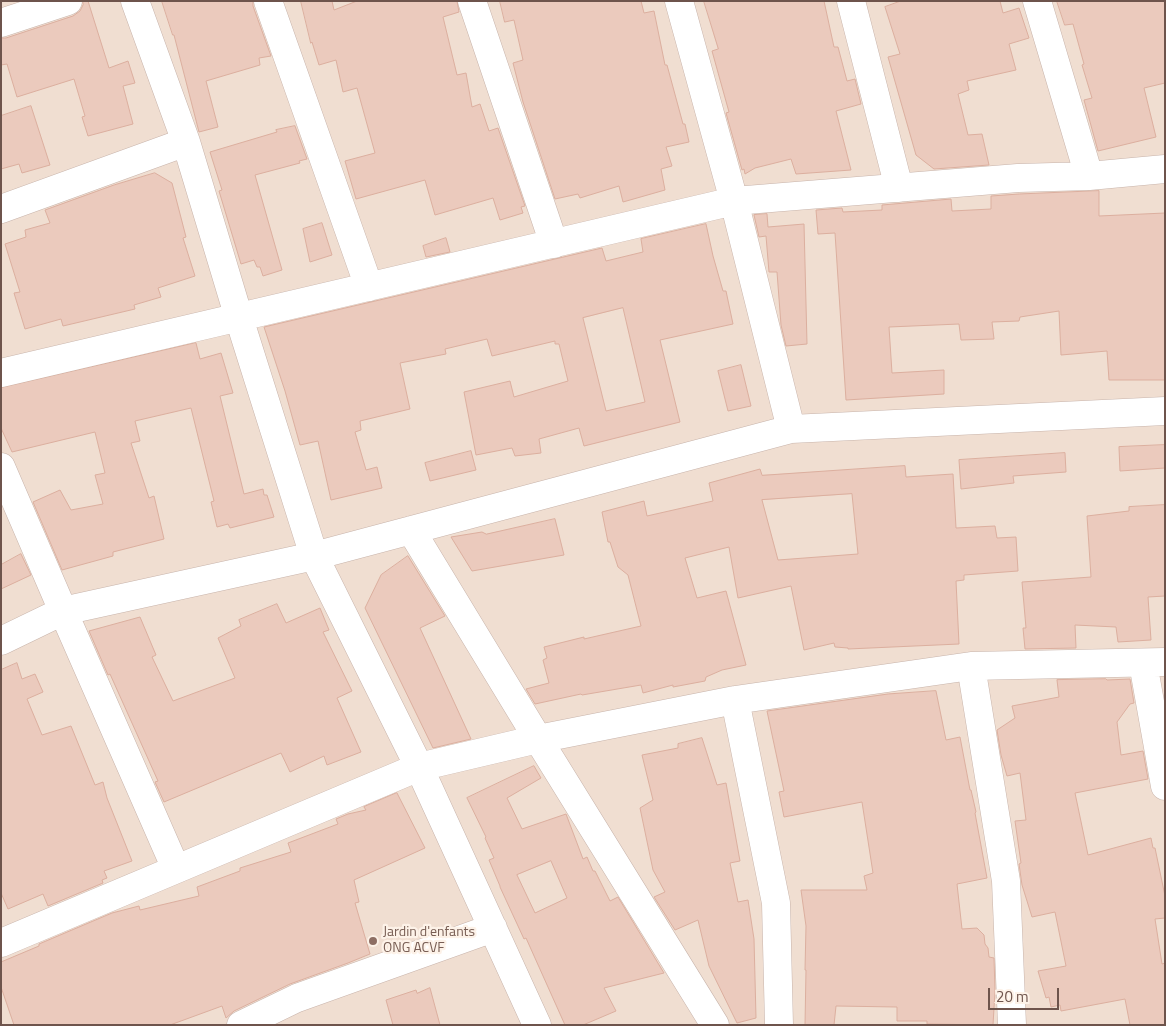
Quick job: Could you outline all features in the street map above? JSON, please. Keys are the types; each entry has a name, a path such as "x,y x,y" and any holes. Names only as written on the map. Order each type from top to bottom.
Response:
{"street":[{"path":"1,23 68,1"},
{"path":"135,1 186,142 314,556 419,767 536,1025"},
{"path":"268,1 369,287"},
{"path":"472,1 554,244"},
{"path":"679,1 734,201 791,429"},
{"path":"851,1 899,188"},
{"path":"1037,1 1089,176"},
{"path":"1,209 186,142"},
{"path":"1,373 734,201 1018,178 1089,176 1165,169"},
{"path":"1,642 62,611 314,556 791,429 1165,411"},
{"path":"1,467 62,611 176,869"},
{"path":"411,530 715,1025"},
{"path":"1,943 419,767 538,739 735,700 971,666 1154,663 1165,786"},
{"path":"971,666 1006,881 1012,1025"},
{"path":"735,700 776,903 779,1025"},
{"path":"241,1025 297,998 493,928"}],"shaded area":[{"path":"1,1 1165,1 1165,1025 1,1025"}],"building":[{"path":"83,1 88,1 109,68 128,61 135,83 123,86 133,124 88,136 82,117 85,116 74,79 17,97 7,64 1,65 1,38 73,16 80,11"},
{"path":"162,1 253,1 253,6 271,56 259,58 260,65 206,81 218,127 199,132 174,35"},
{"path":"301,1 332,1 334,10 357,1 457,1 459,12 443,17 457,75 466,73 472,107 480,104 489,131 498,128 525,206 521,207 523,213 500,220 493,198 435,215 425,180 356,199 345,161 375,153 357,88 343,92 336,60 319,65 311,43"},
{"path":"500,1 641,1 644,13 654,11 665,65 667,65 689,142 666,147 672,166 661,169 665,190 623,202 619,186 580,198 578,194 555,199 523,102 513,63 523,60 514,20 505,22"},
{"path":"704,1 824,1 834,47 838,47 847,81 855,79 861,104 836,111 851,170 796,174 791,159 755,168 745,174 744,169 742,170 726,113 729,112 712,51 718,49"},
{"path":"901,1 1000,1 1003,13 1019,8 1029,38 1009,44 1016,70 967,81 969,90 958,94 968,135 982,134 989,165 934,169 916,155 888,57 900,54 885,7"},
{"path":"1057,1 1165,1 1165,83 1144,88 1156,137 1098,151 1084,100 1092,98 1082,65 1084,64 1073,24 1065,25"},
{"path":"31,106 50,165 22,173 19,164 1,169 1,116"},
{"path":"295,126 307,159 299,161 300,163 255,175 282,270 263,276 260,267 257,267 254,260 241,264 219,191 222,190 210,152 277,132 276,130"},
{"path":"155,173 172,183 186,237 183,238 195,276 158,288 161,297 134,305 135,309 63,326 61,319 25,329 14,293 20,292 5,244 26,237 25,230 50,223 45,210 114,185"},
{"path":"1099,191 1099,216 1165,213 1165,380 1109,380 1107,351 1061,355 1059,311 1020,317 1019,321 992,322 994,339 961,340 959,324 889,327 892,373 944,370 944,394 846,400 835,233 818,234 816,210 842,208 843,212 882,210 882,205 951,199 952,211 991,209 991,196"},
{"path":"767,214 768,227 804,224 807,344 786,346 781,325 777,272 769,272 766,236 759,237 754,215"},
{"path":"322,223 332,255 310,262 303,229"},
{"path":"706,224 723,291 726,291 733,324 660,340 680,422 584,446 579,428 539,439 541,453 515,456 512,448 476,455 464,392 510,381 514,397 568,381 559,344 555,344 555,341 492,356 487,339 445,349 446,354 400,363 410,409 360,421 361,430 355,432 366,470 377,467 382,488 331,500 318,441 300,445 264,327 602,248 606,261 643,252 641,239","holes":["623,308 645,402 606,411 583,318"]},
{"path":"446,238 450,252 426,257 423,246"},
{"path":"196,343 200,359 221,353 233,393 220,396 244,494 263,489 264,495 267,495 274,517 230,528 228,524 217,527 211,502 214,501 191,408 135,421 140,441 131,443 149,498 154,496 164,539 113,552 113,556 62,570 33,502 60,490 71,510 103,504 95,475 105,473 95,432 12,452 1,428 1,388"},
{"path":"741,365 751,406 728,411 718,371"},
{"path":"1165,445 1165,468 1120,471 1119,447"},
{"path":"471,451 476,470 430,481 425,463"},
{"path":"1065,453 1066,472 1013,476 1014,483 961,489 959,460"},
{"path":"905,466 906,477 953,474 956,528 995,526 997,538 1016,537 1018,571 964,575 964,580 956,581 959,644 848,649 835,647 834,643 804,650 791,586 738,598 729,547 685,558 697,598 726,591 746,665 722,670 706,677 705,681 673,687 673,685 643,693 641,685 581,694 535,704 526,689 549,683 543,660 547,658 544,647 641,626 628,575 618,567 610,542 608,542 602,512 644,501 647,516 713,501 709,483 760,469 762,475","holes":["852,494 858,554 778,560 762,500"]},
{"path":"1165,505 1165,596 1148,597 1151,640 1118,642 1116,627 1075,625 1076,648 1025,649 1023,628 1026,628 1022,582 1091,577 1087,516 1129,511 1129,507"},
{"path":"555,519 564,555 472,571 451,537 482,532 486,534"},
{"path":"21,554 31,575 1,589 1,565"},
{"path":"408,556 445,616 420,628 471,739 433,748 365,608 381,575"},
{"path":"277,604 286,623 320,608 329,630 323,632 352,691 337,698 361,752 327,765 324,756 290,772 281,753 164,802 155,782 158,781 89,631 140,617 156,655 152,657 173,701 235,678 218,638 241,626 239,620"},
{"path":"17,663 22,679 35,674 43,692 27,699 42,735 71,726 95,785 103,782 107,798 132,861 104,871 107,878 102,880 103,883 48,906 43,894 8,909 1,893 1,670"},
{"path":"1130,679 1134,703 1130,704 1117,722 1121,755 1143,751 1148,779 1075,793 1088,855 1151,838 1153,848 1155,848 1165,896 1165,918 1155,919 1162,964 1165,963 1165,1025 1130,1025 1125,999 1061,1011 1060,1005 1051,1007 1049,997 1046,998 1038,971 1066,966 1055,912 1032,917 1022,885 1015,821 1026,820 1020,773 1007,776 997,730 1015,718 1012,706 1059,697 1057,680"},
{"path":"936,691 946,740 960,737 976,812 987,878 957,884 962,929 977,928 984,935 989,957 994,958 993,1025 927,1024 927,1021 897,1021 897,1007 836,1006 834,1025 805,1025 806,926 801,890 867,890 864,876 873,873 862,802 784,817 779,792 784,791 767,711 888,694"},
{"path":"702,738 717,785 726,783 740,861 730,863 738,902 748,900 754,939 756,1018 737,1023 709,966 698,920 675,930 654,897 665,892 653,870 640,808 653,800 642,755 678,748 678,744"},
{"path":"534,766 541,778 507,798 522,829 566,814 583,859 587,857 610,901 618,897 664,973 604,988 616,1011 583,1025 565,1025 526,938 524,939 500,887 489,860 494,858 467,798","holes":["551,861 567,898 535,913 517,875"]},
{"path":"397,793 425,848 354,880 359,902 355,903 370,954 290,984 234,1011 226,1018 222,1006 170,1025 14,1025 1,987 1,962 112,913 139,906 140,910 199,896 197,887 240,871 240,868 291,852 288,843 338,824 336,819 366,810 364,807"},
{"path":"430,988 440,1025 393,1025 386,1000 416,990 417,993"}],"place":[{"name":"Jardin d'enfants ONG ACVF","path":"373,941"}]}
